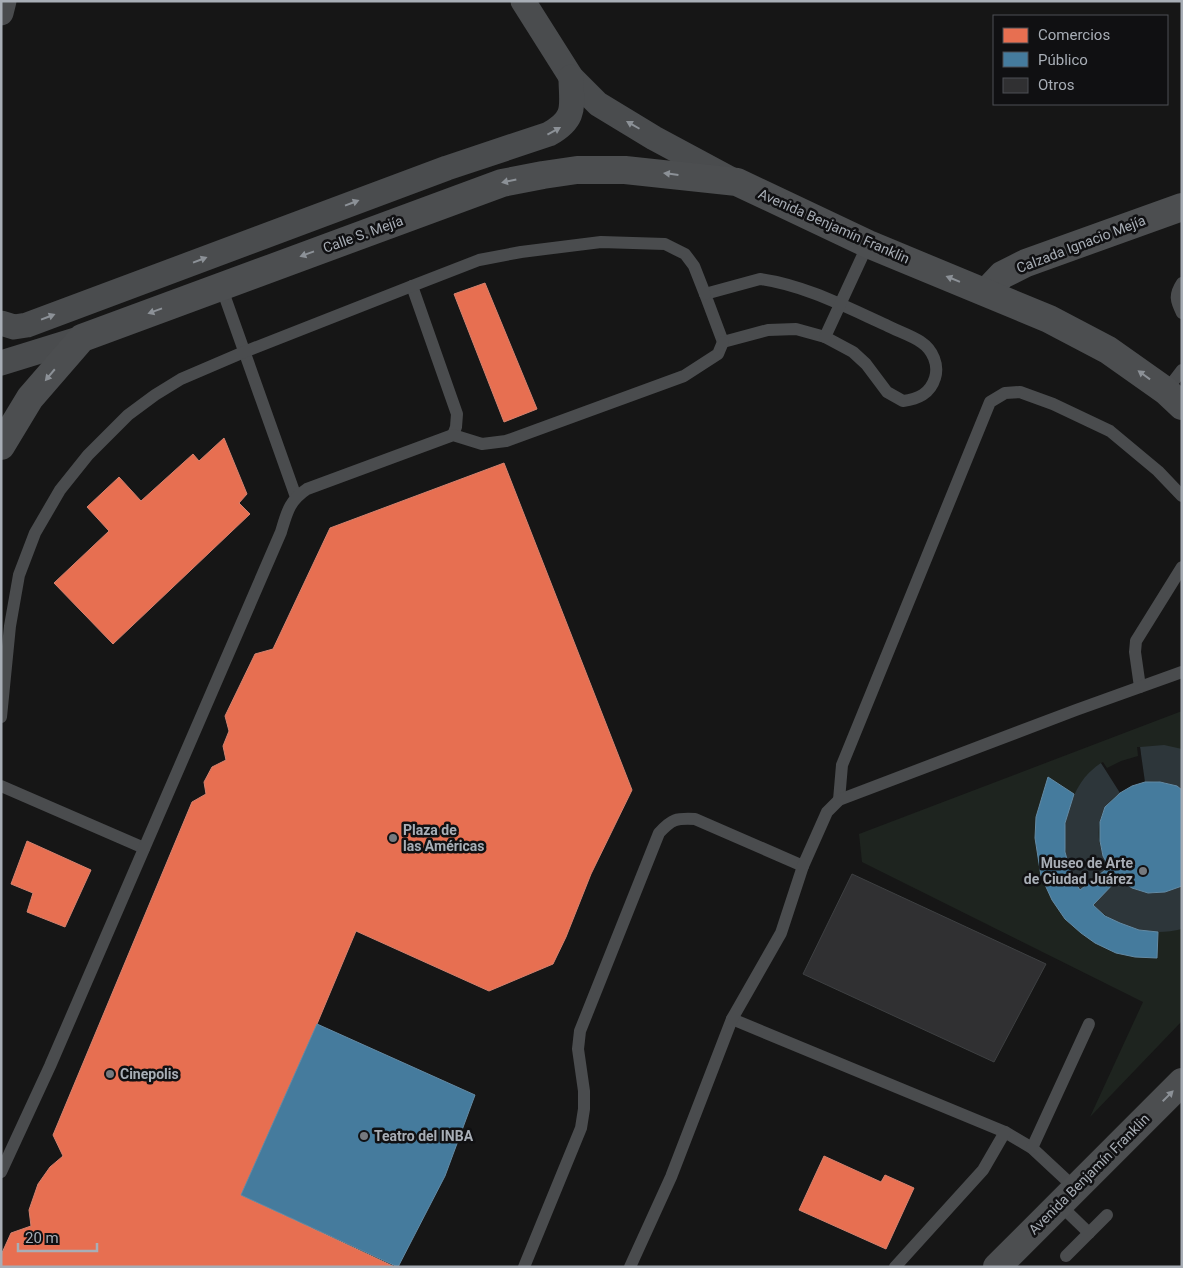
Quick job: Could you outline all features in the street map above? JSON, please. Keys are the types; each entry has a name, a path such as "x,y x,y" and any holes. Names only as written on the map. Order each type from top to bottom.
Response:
{"main road":[{"name":"Calle S. Mejía","path":"82,338 502,183 577,170 625,170 736,182"},
{"name":"Avenida Benjamín Franklin","path":"736,182 868,244 1049,319 1108,350 1174,399"},
{"name":"Calzada Ignacio Mejía","path":"986,292 1002,274 1026,263 1182,207"},
{"path":"1,446 30,398 82,338"},
{"name":"Avenida Benjamín Franklin","path":"997,1267 1182,1082"}],"street":[{"path":"1,13 4,1"},
{"name":"Avenida Benjamín Franklin","path":"524,1 570,77 598,104 654,138 736,182"},
{"path":"1,323 14,327 27,325 447,168 549,134 560,128 567,121 570,114 570,77"},
{"name":"Calle S. Mejía","path":"1,364 82,338"}],"lane":[{"path":"1,717 10,626 19,575 34,533 60,490 88,455 128,415 156,395 181,380 244,352 479,260 521,252 601,242 666,244 685,254 694,266 723,342 718,354 684,376 506,441 482,444 453,435 307,488 296,497 289,507 281,532 50,1066 1,1172"},
{"path":"825,337 868,244"},
{"path":"705,294 760,279 778,282 840,304 921,342 934,357 937,371 931,388 917,399 903,401 887,392 866,364 853,352 825,337 796,329 768,330 723,342"},
{"path":"1182,283 1177,290 1175,299 1182,313"},
{"path":"221,286 296,497"},
{"path":"412,286 457,414 453,435"},
{"path":"1174,399 1182,370"},
{"path":"839,800 842,765 990,402 1005,393 1020,392 1053,404 1102,427 1110,431 1158,471 1182,496"},
{"path":"1140,688 1135,652 1136,640 1182,567"},
{"path":"630,1267 671,1177 732,1019 781,933 803,866 827,812 839,800 1182,672"},
{"path":"1,786 144,848"},
{"path":"524,1267 580,1128 584,1109 584,1091 578,1049 580,1030 659,833 668,823 678,818 695,819 803,866"},
{"path":"732,1019 1005,1132 1032,1148 1067,1196 1089,1233"},
{"path":"1032,1148 1089,1024"},
{"path":"895,1267 983,1170 1005,1132"},
{"path":"1066,1256 1107,1215"}],"shaded area":[{"path":"1182,711 1182,1021 1090,1117 1143,1002 862,862 859,834"},
{"path":"1164,745 1182,749 1182,790 1166,783 1149,782 1138,784 1119,793 1105,808 1100,821 1099,835 1106,861 1124,883 1136,890 1149,893 1161,892 1182,886 1182,929 1155,932 1129,927 1107,916 1088,899 1074,878 1066,854 1065,829 1071,802 1083,780 1095,767 1101,763 1107,771 1141,758 1140,747"}],"pier":[{"path":"1137,747 1140,747 1145,782 1132,786 1120,793 1101,763 1103,762 1107,768 1138,756"}],"building: Comercios":[{"path":"485,283 537,409 504,422 454,294"},
{"path":"224,438 247,494 239,503 250,514 113,644 54,583 109,531 87,507 119,477 141,501 193,454 199,461"},
{"name":"Plaza de las Américas","path":"504,463 632,790 591,874 553,964 489,991 356,931 241,1195 395,1267 1,1267 1,1255 11,1233 31,1226 29,1210 38,1184 50,1167 63,1156 53,1135 192,802 206,794 204,782 212,767 226,760 223,746 229,731 225,716 255,654 273,649 330,528"},
{"path":"27,841 91,870 65,927 27,912 33,893 11,884"},
{"path":"824,1156 881,1182 885,1175 914,1188 886,1249 799,1210"}],"building: Público":[{"name":"Museo de Arte de Ciudad Juárez","path":"1048,777 1074,794 1065,823 1065,852 1072,877 1080,890 1109,867 1103,856 1100,841 1100,822 1105,807 1120,793 1132,786 1145,782 1160,782 1177,786 1182,790 1182,886 1165,892 1148,893 1132,888 1118,879 1093,905 1105,916 1120,923 1139,930 1158,932 1157,958 1135,957 1116,953 1095,943 1065,919 1052,900 1041,876 1035,838 1036,817"},
{"name":"Teatro del INBA","path":"317,1024 475,1095 445,1176 398,1267 241,1195"}],"building: Otros":[{"path":"852,874 1046,964 994,1062 803,974"}],"place":[{"name":"Plaza de las Américas","path":"393,838"},
{"name":"Museo de Arte de Ciudad Juárez","path":"1143,871"},
{"name":"Cinepolis","path":"110,1074"},
{"name":"Teatro del INBA","path":"364,1136"}]}
